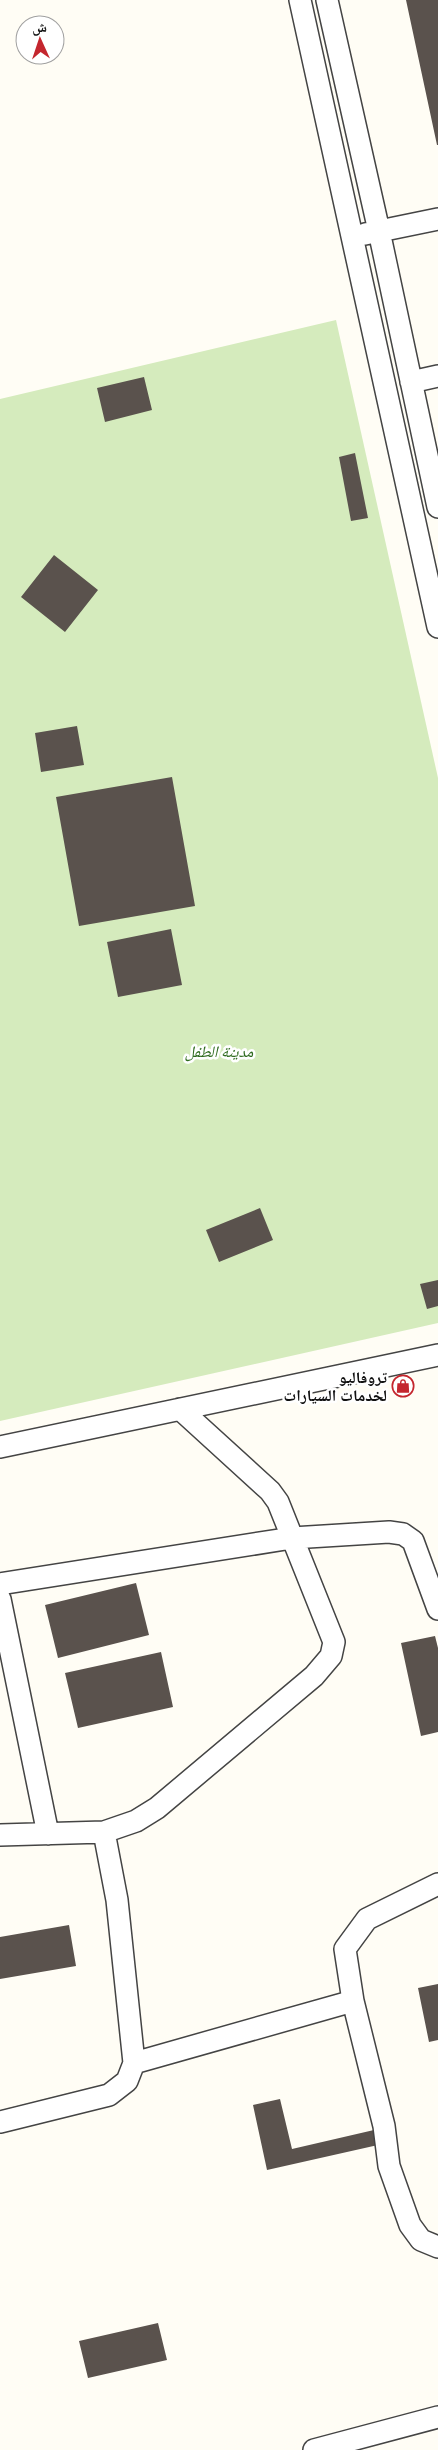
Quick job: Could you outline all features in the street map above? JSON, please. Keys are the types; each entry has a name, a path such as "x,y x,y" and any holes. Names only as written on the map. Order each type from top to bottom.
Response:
{"street":[{"path":"300,0 438,627"},
{"path":"327,0 438,507"},
{"path":"352,237 438,219"},
{"path":"410,382 438,376"},
{"path":"0,1447 438,1355"},
{"path":"0,1835 104,1832 136,1821 156,1808 314,1676 331,1656 334,1642 278,1502 270,1491 180,1410"},
{"path":"0,1584 292,1538 389,1532 403,1534 413,1540 438,1609"},
{"path":"0,1599 48,1834"},
{"path":"0,2122 109,2095 127,2081 134,2063 117,1900 104,1832"},
{"path":"438,1884 367,1919 346,1950 353,2001 378,2098 392,2174 410,2225 421,2240 438,2247"},
{"path":"134,2063 353,2001"},
{"path":"314,2450 350,2445 438,2417"}],"green space":[{"name":"مدينة الطفل","path":"336,320 438,778 438,1323 0,1421 0,399"}],"building":[{"path":"406,0 438,0 438,145 437,145"},
{"path":"144,377 152,410 105,422 97,388"},
{"path":"355,453 368,518 351,521 339,457"},
{"path":"54,555 98,590 65,632 21,597"},
{"path":"77,726 84,765 41,772 35,733"},
{"path":"172,777 195,906 79,926 56,797"},
{"path":"171,929 182,985 118,997 107,942"},
{"path":"260,1208 273,1240 219,1262 206,1230"},
{"path":"438,1280 438,1306 427,1309 420,1284"},
{"path":"136,1583 149,1635 58,1658 45,1605"},
{"path":"435,1636 438,1648 438,1732 421,1736 401,1643"},
{"path":"161,1652 173,1707 78,1728 65,1673"},
{"path":"69,1925 76,1966 0,1979 0,1937"},
{"path":"438,1984 438,2040 429,2042 418,1988"},
{"path":"280,2099 292,2149 374,2130 378,2145 267,2170 253,2105"},
{"path":"158,2323 167,2360 88,2378 79,2341"}],"place":[{"name":"تروفاليو لخدمات السيارات","path":"403,1386"}]}
